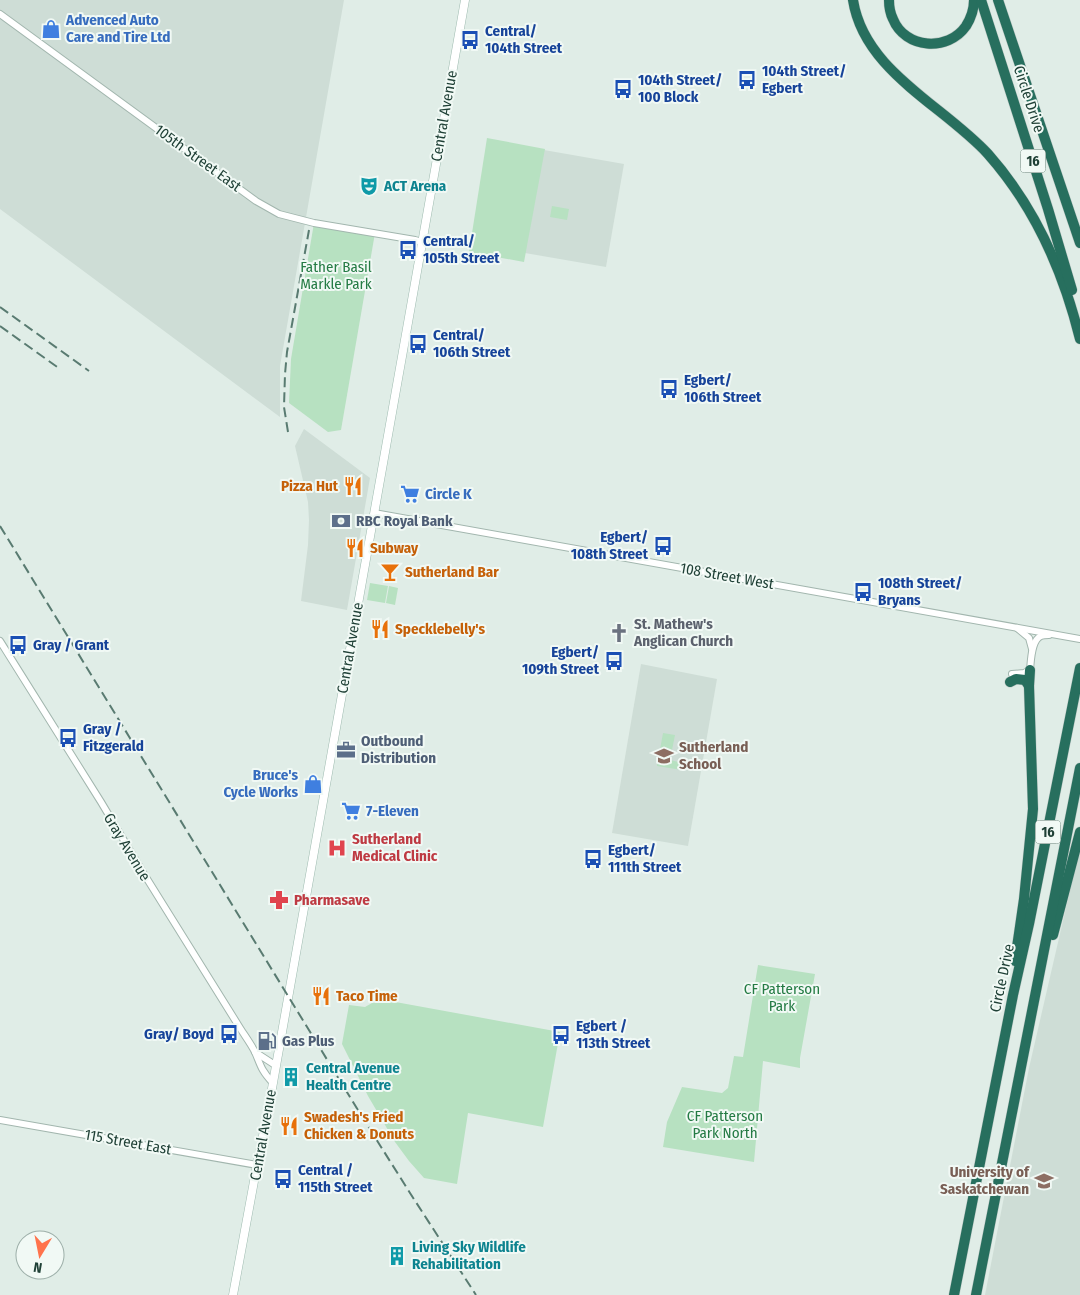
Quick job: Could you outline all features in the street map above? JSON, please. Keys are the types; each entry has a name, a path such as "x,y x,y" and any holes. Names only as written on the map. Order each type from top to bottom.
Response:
{"highway":[{"path":"853,0 864,34 876,53 901,78 974,140 1015,188 1038,225 1051,252 1065,287 1080,339"},
{"path":"889,0 892,19 903,33 920,43 931,44 950,40 963,30 971,18 974,0"},
{"name":"Circle Drive","path":"982,0 1054,226 1080,323"},
{"name":"Circle Drive","path":"998,0 1080,244"},
{"name":"Circle Drive","path":"953,1295 1013,994 1030,924 1080,668"},
{"path":"1013,994 1014,970 1024,899 1033,809 1030,670"},
{"path":"1011,678 1025,680 1029,686"},
{"name":"16","path":"976,1295 1080,768"},
{"path":"1031,1015 1080,832"}],"main road":[{"name":"Central Avenue","path":"233,1295 465,0"}],"street":[{"name":"105th Street East","path":"0,14 256,201 279,214 324,225 422,242"},
{"name":"108 Street West","path":"374,514 1080,638"},
{"path":"1017,627 1029,638 1032,651"},
{"path":"1011,678 1030,670 1032,651 1036,640 1040,636 1053,634"},
{"name":"Gray Avenue","path":"0,641 255,1052 264,1073 272,1082"},
{"name":"Gray Avenue","path":"255,1052 275,1065"},
{"name":"115 Street East","path":"0,1120 257,1165"}],"shaded area":[{"path":"0,0 344,0 280,366 280,417 0,209"},
{"path":"544,150 624,164 606,267 525,253"},
{"path":"304,429 370,478 347,610 301,601 309,520 308,502 295,446"},
{"name":"Sutherland School","path":"641,664 717,679 688,846 612,833"},
{"name":"University of Saskatchewan","path":"1080,847 1080,1295 985,1295 1029,1068"}],"green space":[{"path":"487,138 545,149 524,262 469,252"},
{"path":"552,206 569,209 567,220 550,217"},
{"name":"Father Basil Markle Park","path":"314,223 375,233 341,430 328,432 289,403 291,359"},
{"path":"370,583 388,586 385,603 367,600"},
{"path":"389,586 398,588 395,605 386,603"},
{"path":"663,733 675,735 670,760 683,763 682,770 657,766"},
{"path":"758,965 815,974 800,1058 800,1068 763,1061 754,1162 663,1147 667,1122 682,1087 722,1093 728,1088 734,1056 743,1057"},
{"path":"379,999 560,1032 543,1127 468,1113 457,1184 424,1178 395,1142 368,1096 342,1044 349,1005 365,1007"}],"railway":[{"path":"288,432 284,407 287,352 309,230"},
{"path":"0,307 89,371"},
{"path":"0,326 60,369"},
{"path":"0,526 361,1115 476,1295"}],"place":[{"name":"Advenced Auto Care and Tire Ltd","path":"51,29"},
{"name":"Central/ 104th Street","path":"470,40"},
{"name":"104th Street/ Egbert","path":"747,80"},
{"name":"104th Street/ 100 Block","path":"623,89"},
{"name":"ACT Arena","path":"369,186"},
{"name":"Central/ 105th Street","path":"408,250"},
{"name":"Central/ 106th Street","path":"418,344"},
{"name":"Egbert/ 106th Street","path":"669,389"},
{"name":"Pizza Hut","path":"353,486"},
{"name":"Circle K","path":"410,494"},
{"name":"RBC Royal Bank","path":"341,521"},
{"name":"Egbert/ 108th Street","path":"663,546"},
{"name":"Subway","path":"355,548"},
{"name":"Sutherland Bar","path":"390,572"},
{"name":"108th Street/ Bryans","path":"863,592"},
{"name":"Specklebelly's","path":"380,629"},
{"name":"St. Mathew's Anglican Church","path":"619,633"},
{"name":"Gray / Grant","path":"18,645"},
{"name":"Egbert/ 109th Street","path":"614,661"},
{"name":"Gray / Fitzgerald","path":"68,738"},
{"name":"Outbound Distribution","path":"346,750"},
{"name":"Sutherland School","path":"664,756"},
{"name":"Bruce's Cycle Works","path":"313,784"},
{"name":"7-Eleven","path":"351,811"},
{"name":"Sutherland Medical Clinic","path":"337,848"},
{"name":"Egbert/ 111th Street","path":"593,859"},
{"name":"Pharmasave","path":"279,900"},
{"name":"Taco Time","path":"321,996"},
{"name":"Gray/ Boyd","path":"229,1034"},
{"name":"Egbert / 113th Street","path":"561,1035"},
{"name":"Gas Plus","path":"267,1041"},
{"name":"Central Avenue Health Centre","path":"291,1077"},
{"name":"Swadesh's Fried Chicken & Donuts","path":"289,1126"},
{"name":"Central / 115th Street","path":"283,1179"},
{"name":"University of Saskatchewan","path":"1044,1181"},
{"name":"Living Sky Wildlife Rehabilitation","path":"397,1256"}],"park label":[{"name":"CF Patterson Park","path":"782,998"},
{"name":"CF Patterson Park North","path":"725,1124"}]}
